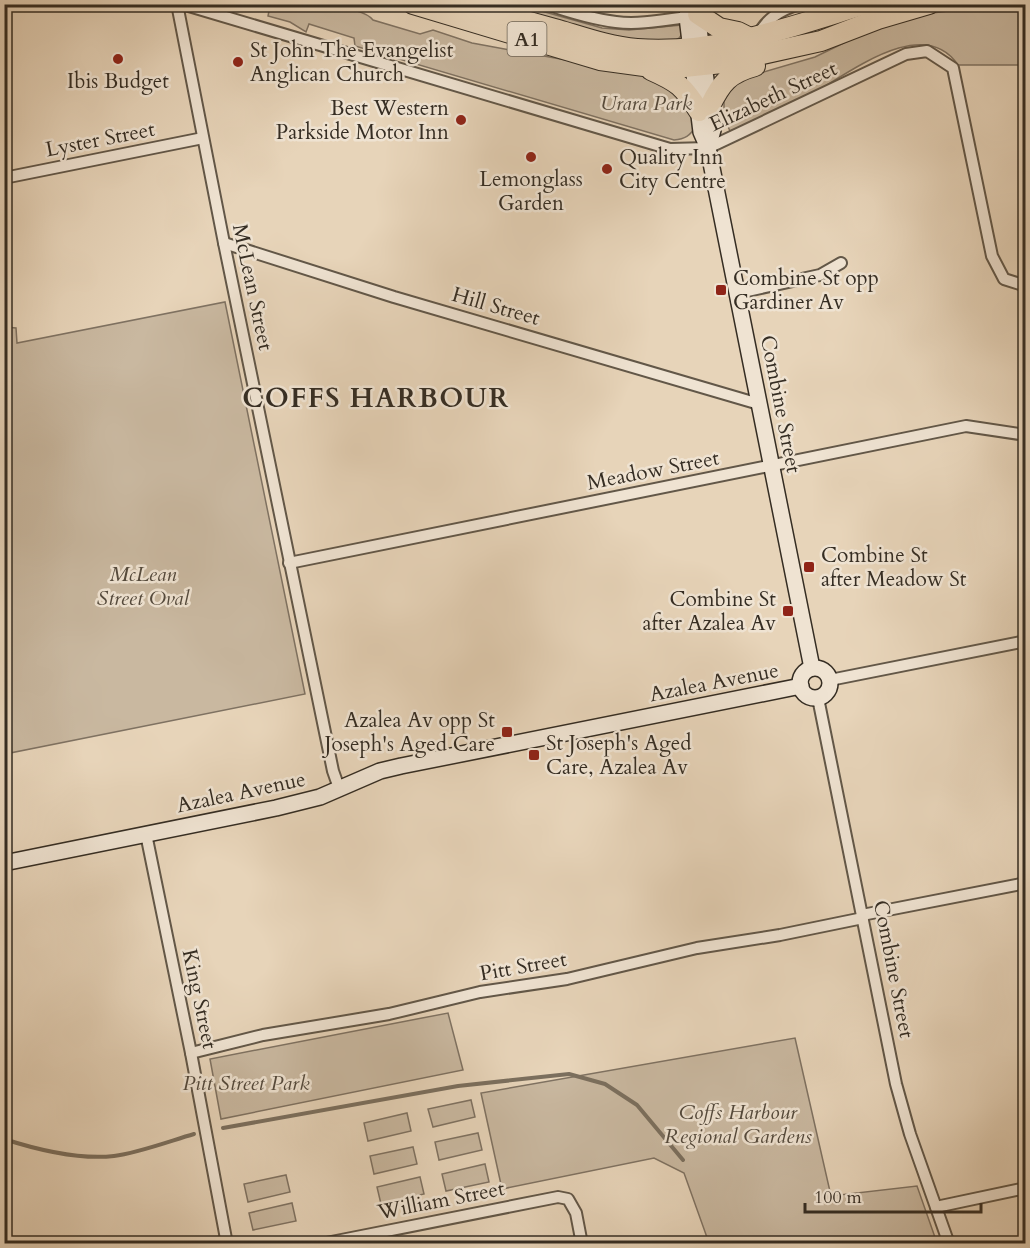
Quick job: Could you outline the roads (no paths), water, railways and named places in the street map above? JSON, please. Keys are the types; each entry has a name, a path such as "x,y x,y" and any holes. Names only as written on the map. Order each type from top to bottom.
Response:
{"highway":[{"name":"A1","path":"413,4 600,60 644,66 698,57 752,33 865,4"},
{"name":"A1","path":"468,4 609,44 698,57 752,57 820,41 878,19 929,4"},
{"path":"692,10 719,28 752,33"},
{"path":"644,66 680,84 704,108 731,75 745,68 813,49 820,41"}],"street":[{"name":"McLean Street","path":"177,4 289,563 333,771 339,788"},
{"name":"Elizabeth Street","path":"182,4 670,149 708,148 906,54 927,51 953,68 992,256 1004,279 1026,286"},
{"path":"546,4 595,19 618,22 645,22 692,10"},
{"path":"752,33 782,9 799,4"},
{"name":"Combine Street","path":"692,10 704,108 712,130 708,148 812,668"},
{"name":"Lyster Street","path":"4,178 203,138"},
{"name":"Hill Street","path":"224,243 394,297 759,404"},
{"path":"738,293 820,275 841,263"},
{"name":"Meadow Street","path":"289,563 966,426 1026,435"},
{"path":"830,680 1026,641"},
{"path":"812,668 822,670 830,680 827,692 818,698 808,696 801,686 803,674 812,668"},
{"name":"Azalea Avenue","path":"4,863 276,808 320,796 380,771 400,766 801,686"},
{"name":"Combine Street","path":"818,698 898,1092 948,1244"},
{"name":"King Street","path":"146,834 227,1242"},
{"name":"Pitt Street","path":"191,1053 263,1035 388,1014 480,992 567,979 697,948 780,935 1026,883"},
{"path":"936,1207 1026,1188"},
{"name":"William Street","path":"321,1244 558,1197 568,1199 576,1213 582,1244"},
{"path":"212,1244 227,1242"}],"waterway":[{"path":"223,1128 458,1086 569,1074 605,1084 637,1105 683,1160"},
{"path":"4,1139 58,1153 100,1157 133,1152 194,1134"}],"place":[{"name":"Ibis Budget","path":"118,59"},
{"name":"St John The Evangelist Anglican Church","path":"238,62"},
{"name":"Best Western Parkside Motor Inn","path":"461,120"},
{"name":"Lemonglass Garden","path":"531,157"},
{"name":"Quality Inn City Centre","path":"607,169"},
{"name":"Combine St opp Gardiner Av","path":"721,290"},
{"name":"Combine St after Meadow St","path":"809,567"},
{"name":"Combine St after Azalea Av","path":"788,611"},
{"name":"Azalea Av opp St Joseph's Aged Care","path":"507,732"},
{"name":"St Joseph's Aged Care, Azalea Av","path":"534,755"}],"district":[{"name":"COFFS HARBOUR","path":"376,398"}],"park label":[{"name":"Urara Park","path":"646,103"},
{"name":"McLean Street Oval","path":"143,586"},
{"name":"Pitt Street Park","path":"246,1083"},
{"name":"Coffs Harbour Regional Gardens","path":"738,1124"}]}
